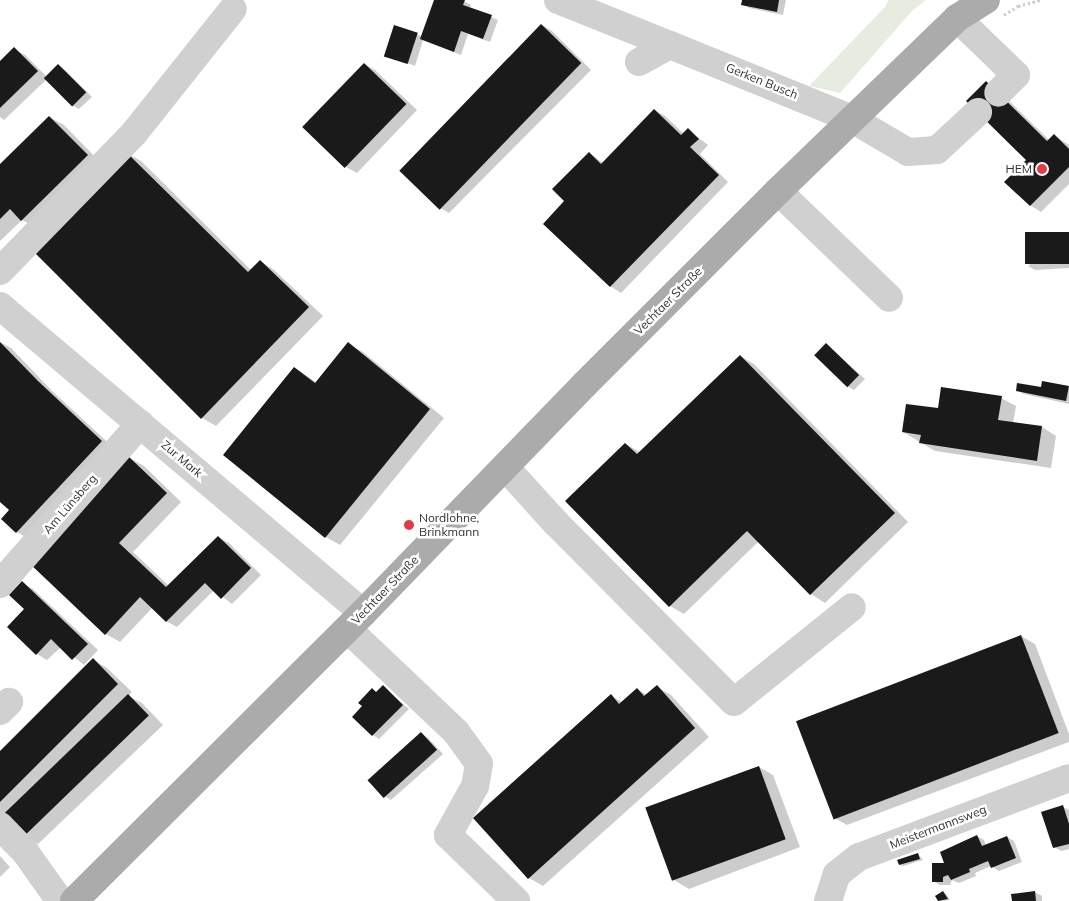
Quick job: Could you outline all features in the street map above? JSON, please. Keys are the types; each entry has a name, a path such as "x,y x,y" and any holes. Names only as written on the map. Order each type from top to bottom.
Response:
{"main road":[{"name":"Vechtaer Straße","path":"74,901 363,613 504,467 778,191 957,18 986,0"}],"street":[{"name":"Gerken Busch","path":"558,0 852,119 908,152 937,150 978,112"},
{"path":"0,271 135,132 234,9"},
{"path":"957,18 1016,75 998,93"},
{"path":"639,62 670,44"},
{"path":"778,191 889,298"},
{"name":"Zur Mark","path":"0,306 363,613"},
{"name":"Am Lünsberg","path":"0,584 140,424"},
{"path":"504,467 556,523 734,702 852,607"},
{"path":"344,632 356,637 456,732 479,764 475,786 448,835 516,901"},
{"name":"Meistermannsweg","path":"828,901 837,874 859,857 1069,778"},
{"path":"0,826 26,853 60,901"}],"shaded area":[{"path":"888,0 926,0 912,11 840,93 809,86 886,6"}],"building":[{"path":"434,0 465,0 463,5 492,15 483,39 461,31 454,52 420,39"},
{"path":"742,0 779,0 777,12 741,5"},
{"path":"541,24 581,63 440,210 399,171"},
{"path":"394,25 418,33 408,64 384,56"},
{"path":"14,47 38,71 0,108 0,61"},
{"path":"364,63 406,104 345,168 302,127"},
{"path":"58,64 86,92 72,106 44,78"},
{"path":"986,81 1047,141 1054,134 1069,149 1069,167 1030,206 1004,182 1026,160 966,101"},
{"path":"654,109 681,135 688,128 699,139 690,147 719,175 610,287 543,224 564,201 552,189 589,152 601,164"},
{"path":"49,116 88,155 21,221 10,209 0,219 0,164"},
{"path":"126,152 248,272 260,260 309,307 201,419 30,248"},
{"path":"1025,232 1069,232 1069,264 1025,264"},
{"path":"0,342 38,381 102,441 16,533 1,519 9,510 0,502"},
{"path":"348,342 430,409 325,538 223,455 294,367 315,383"},
{"path":"826,343 859,375 847,387 814,355"},
{"path":"740,355 895,513 810,595 747,531 669,607 565,501 625,443 637,454"},
{"path":"1042,381 1069,386 1066,401 1016,391 1017,383 1041,387"},
{"path":"941,387 1002,396 998,420 1042,426 1037,461 919,443 921,435 902,432 906,404 938,408"},
{"path":"129,457 167,493 119,543 166,587 218,536 251,568 221,599 205,583 166,622 140,597 105,635 28,562"},
{"path":"22,581 88,644 72,660 51,639 36,655 7,627 24,609 9,595"},
{"path":"1021,635 1059,733 834,819 796,721"},
{"path":"93,658 118,684 0,802 0,751"},
{"path":"383,685 403,705 372,736 352,717 362,706 358,703 372,688 376,692"},
{"path":"657,685 695,728 528,879 473,818 611,694 619,704 637,688 644,696"},
{"path":"128,694 149,716 23,837 2,816"},
{"path":"421,732 437,750 384,798 367,780"},
{"path":"759,766 786,839 672,881 645,807"},
{"path":"1063,805 1069,824 1069,844 1053,848 1041,812"},
{"path":"977,835 982,846 1007,836 1016,858 991,868 988,861 969,869 970,872 951,880 948,875 943,877 943,882 932,882 932,863 944,863 940,852"},
{"path":"918,853 920,859 899,865 897,860"},
{"path":"943,891 948,899 938,901 935,896"},
{"path":"1035,891 1036,901 1012,901 1011,894"}],"place":[{"name":"HEM","path":"1042,169"},
{"name":"Nordlohne, Brinkmann","path":"409,525"}]}
